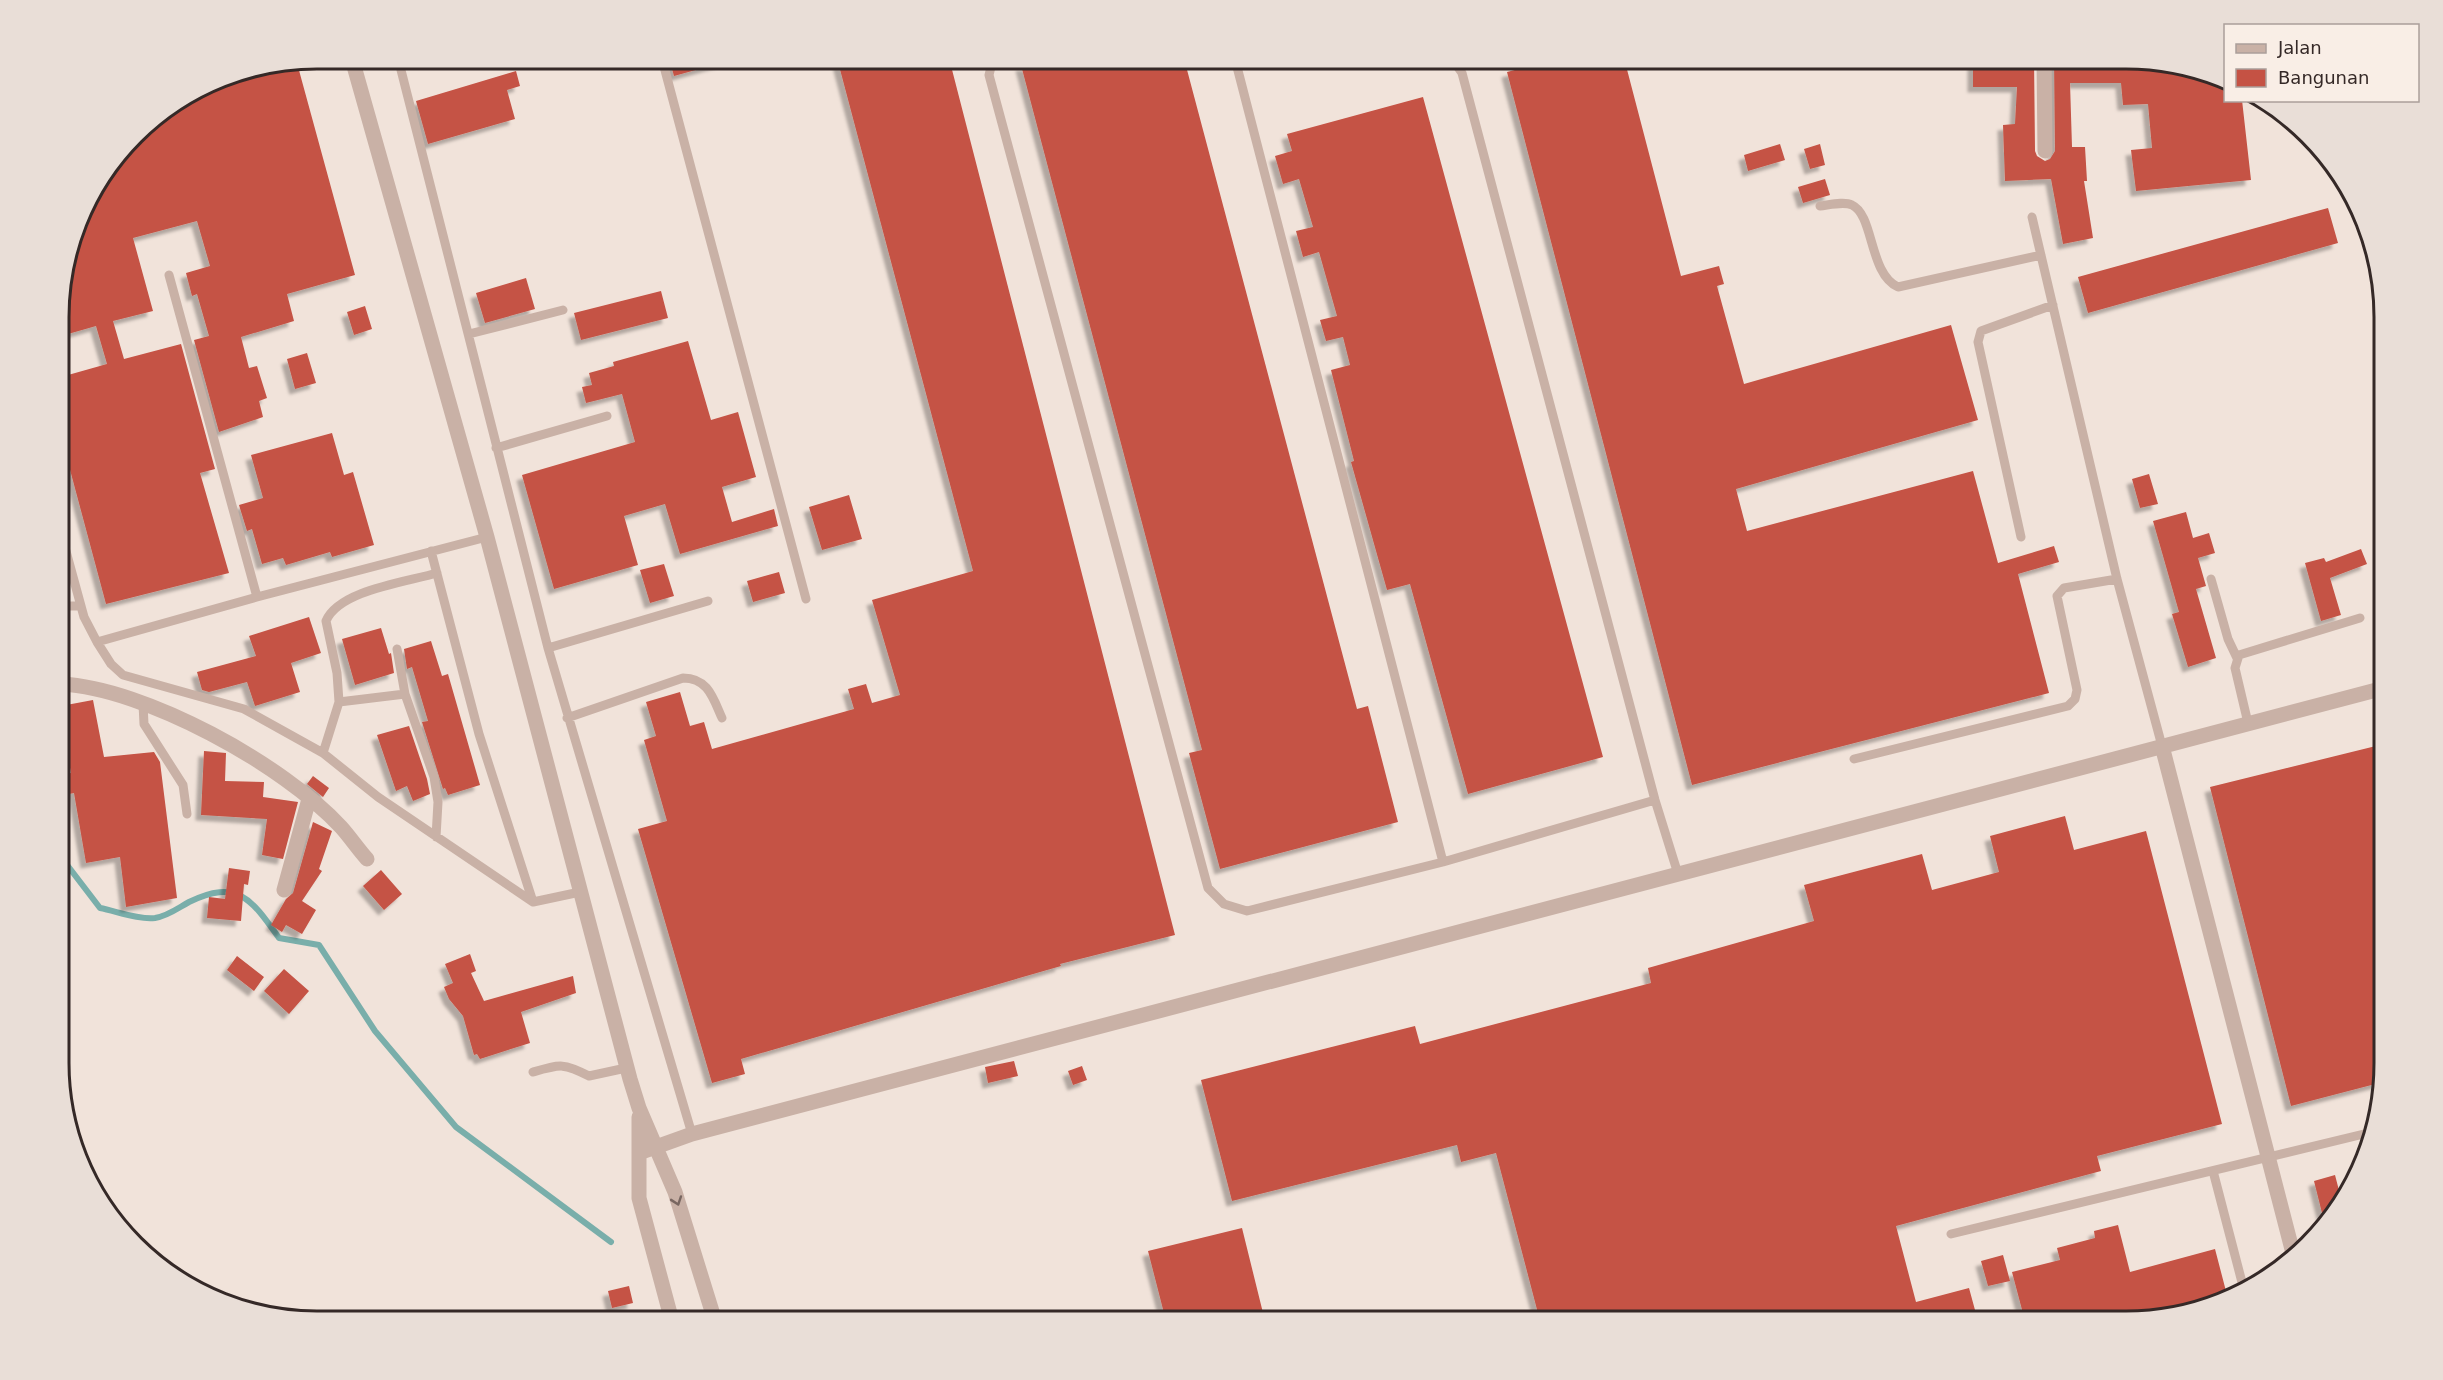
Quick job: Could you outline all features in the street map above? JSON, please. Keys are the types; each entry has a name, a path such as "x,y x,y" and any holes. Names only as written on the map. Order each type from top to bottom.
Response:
{"street":[{"path":"355,69 487,537 626,1068 639,1108 675,1192 712,1311"},
{"path":"2044,69 2045,151"},
{"path":"69,684 83,685 180,717 251,757 309,799 340,826 367,859"},
{"path":"639,1153 692,1134 2374,691"},
{"path":"2162,746 2291,1247"},
{"path":"284,890 309,799"},
{"path":"639,1108 639,1198 669,1311"}],"lane":[{"path":"401,69 496,448 567,718 692,1134"},
{"path":"665,69 806,599"},
{"path":"990,69 989,75 1208,888 1224,904 1247,910 1443,861 1655,800"},
{"path":"1238,69 1443,861"},
{"path":"1459,69 1655,800 1678,874"},
{"path":"1820,206 1850,203 1859,209 1888,282 1898,287 2042,255"},
{"path":"2032,217 2117,579 2162,746"},
{"path":"169,275 257,597"},
{"path":"2021,537 1978,342 1981,331 2053,305"},
{"path":"469,334 562,310"},
{"path":"496,448 607,416"},
{"path":"97,642 257,597 487,537"},
{"path":"431,551 479,734 533,902"},
{"path":"69,562 81,606 97,642 111,664 123,675 244,709 323,753 378,797 533,902 580,892"},
{"path":"323,753 339,702 337,673 326,621 328,615 350,597 437,573"},
{"path":"1854,759 2068,706 2075,699 2078,690 2058,596 2064,588 2117,579"},
{"path":"2211,579 2228,639 2237,658 2235,668 2248,723"},
{"path":"548,648 708,601"},
{"path":"69,606 81,606"},
{"path":"2237,658 2239,655 2360,618"},
{"path":"397,649 405,694 434,777 438,802 436,837"},
{"path":"567,718 683,678 701,681 708,688 722,718"},
{"path":"339,702 405,694"},
{"path":"143,704 144,724 183,785 187,814"},
{"path":"533,1072 565,1065 573,1066 589,1076 626,1068"},
{"path":"1952,1234 2364,1134"},
{"path":"2213,1171 2242,1282"}],"building":[{"path":"672,69 699,69 674,76"},
{"path":"840,69 952,69 1175,935 1060,964 1061,966 741,1059 745,1074 712,1083 638,829 667,821 644,740 656,736 646,702 680,692 690,726 704,722 712,749 854,709 848,689 866,684 872,703 900,695 872,600 973,571"},
{"path":"1022,69 1187,69 1357,709 1368,706 1398,822 1220,869 1189,753 1202,750"},
{"path":"1519,69 1627,69 1681,276 1719,266 1724,284 1717,286 1744,384 1951,325 1978,420 1736,489 1747,531 1973,471 1998,563 2054,546 2059,562 2018,574 2049,693 1692,785 1507,72"},
{"path":"1973,69 2034,69 2035,151 2037,156 2045,161 2050,159 2055,151 2054,69 2158,71 2205,82 2224,90 2224,102 2242,102 2251,180 2136,191 2131,150 2152,148 2148,104 2123,105 2121,83 2070,83 2072,147 2085,147 2087,181 2084,181 2093,238 2063,244 2051,179 2005,181 2003,125 2015,124 2017,87 1973,87"},
{"path":"299,70 355,275 287,294 294,321 241,337 249,368 257,366 267,398 259,401 263,417 219,432 194,340 209,336 197,294 192,296 186,273 210,266 197,221 133,238 153,311 113,321 124,359 181,344 215,469 200,473 229,573 106,604 69,466 69,375 107,364 96,326 69,334 71,285 77,253 88,222 102,193 120,166 166,120 193,102 253,77"},
{"path":"516,71 520,86 507,90 515,119 428,144 416,101"},
{"path":"1423,97 1603,757 1468,794 1410,584 1387,590 1351,462 1354,461 1331,370 1350,365 1343,337 1326,341 1320,320 1337,316 1319,252 1303,257 1296,231 1313,227 1299,179 1283,184 1275,156 1292,151 1287,134"},
{"path":"1780,144 1785,160 1748,171 1744,155"},
{"path":"1820,144 1825,165 1810,169 1804,149"},
{"path":"1825,179 1830,195 1803,203 1798,187"},
{"path":"2328,208 2338,243 2088,313 2078,277"},
{"path":"526,278 535,309 485,323 476,293"},
{"path":"661,291 668,318 581,340 574,313"},
{"path":"365,306 372,329 354,335 347,312"},
{"path":"688,341 711,420 738,412 756,477 722,487 732,522 774,509 778,526 680,554 665,504 624,516 638,565 554,589 522,475 635,442 622,394 586,403 582,387 592,385 589,373 614,366 613,362"},
{"path":"307,353 316,383 295,389 287,359"},
{"path":"332,433 344,475 353,472 374,545 332,557 330,552 286,565 283,558 262,564 252,529 247,531 239,505 263,498 251,455"},
{"path":"2149,474 2158,504 2140,508 2132,479"},
{"path":"849,495 862,539 822,550 809,507"},
{"path":"2186,512 2193,538 2209,533 2215,553 2198,558 2206,586 2196,589 2216,658 2188,667 2172,614 2179,612 2153,521"},
{"path":"2361,549 2367,564 2330,578 2341,615 2321,621 2305,563 2324,558 2326,562"},
{"path":"664,564 674,596 650,603 640,570"},
{"path":"779,572 785,593 753,602 747,581"},
{"path":"309,617 321,653 291,663 300,692 255,706 247,682 209,692 202,690 197,672 256,656 249,636"},
{"path":"381,628 389,654 391,653 394,673 355,685 342,639"},
{"path":"431,641 442,676 448,674 480,785 448,795 445,788 443,789 422,722 428,721 412,667 407,669 404,649"},
{"path":"93,700 104,757 154,752 160,762 177,898 126,907 120,857 86,863 74,793 69,794 69,773 71,773 69,704"},
{"path":"409,726 430,794 413,801 407,786 396,791 377,735"},
{"path":"2374,746 2373,1085 2291,1106 2210,787"},
{"path":"204,751 226,753 225,781 264,782 263,797 298,802 283,859 262,855 267,819 201,815"},
{"path":"313,776 329,788 323,797 307,784"},
{"path":"2065,816 2074,850 2146,831 2222,1124 2097,1156 2101,1171 1896,1226 1916,1302 1969,1288 1975,1311 1537,1311 1496,1153 1461,1162 1457,1145 1232,1201 1201,1080 1415,1026 1420,1044 1651,983 1648,968 1814,921 1804,885 1922,854 1932,890 1999,872 1990,836"},
{"path":"313,822 332,831 319,869 322,871 302,901 316,910 302,934 286,925 282,932 271,925 286,899 293,893"},
{"path":"229,868 250,871 248,885 244,884 241,921 207,918 209,897 225,899"},
{"path":"381,870 402,894 384,910 363,886"},
{"path":"470,954 476,971 471,973 484,1001 573,976 576,993 521,1012 530,1043 480,1059 477,1054 474,1055 463,1016 449,999 444,987 453,983 445,964"},
{"path":"237,956 264,977 254,991 227,970"},
{"path":"284,969 309,991 289,1014 264,991"},
{"path":"1014,1061 1018,1076 988,1083 985,1067"},
{"path":"1082,1066 1087,1080 1073,1085 1068,1071"},
{"path":"2335,1175 2339,1190 2322,1215 2314,1181"},
{"path":"2118,1225 2130,1272 2215,1249 2226,1290 2190,1303 2158,1309 2022,1311 2012,1272 2060,1260 2057,1248 2095,1238 2094,1231"},
{"path":"1242,1228 1263,1311 1163,1311 1148,1251"},
{"path":"2003,1255 2010,1281 1988,1286 1981,1261"},
{"path":"629,1286 633,1303 612,1308 608,1291"}],"waterway":[{"path":"69,867 100,908 135,917 155,918 169,914 206,895 220,892 232,893 252,904 279,938 319,945 375,1031 456,1127 611,1242"}]}
